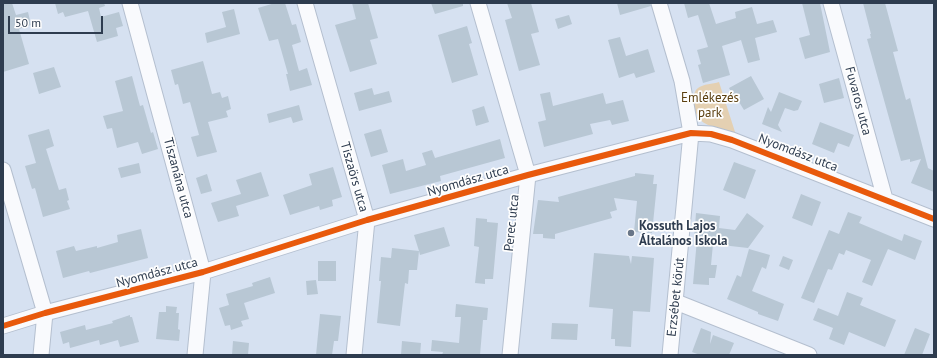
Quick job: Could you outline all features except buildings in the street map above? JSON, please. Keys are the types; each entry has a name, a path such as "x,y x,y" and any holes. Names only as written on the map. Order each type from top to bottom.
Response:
{"street":[{"name":"Tiszanána utca","path":"130,3 203,272 195,355"},
{"name":"Tiszaörs utca","path":"304,3 367,220 354,355"},
{"name":"Perec utca","path":"478,3 528,175 510,355"},
{"name":"Erzsébet körút","path":"659,3 682,81 691,133 670,355"},
{"name":"Fuvaros utca","path":"831,3 885,199"},
{"name":"Nyomdász utca","path":"3,326 45,313 203,272 367,220 528,175 691,133 711,134 732,140 934,219"},
{"path":"3,170 45,313 41,355"},
{"path":"676,302 809,355"}],"green space":[{"name":"Emlékezés park","path":"719,82 736,135 712,127 700,120 696,113 694,95 698,88"}],"cycle path":[{"path":"3,326 45,313 203,272 367,220 528,175 691,133 711,134 732,140 934,219"}],"place":[{"name":"Kossuth Lajos Általános Iskola","path":"631,233"}]}
